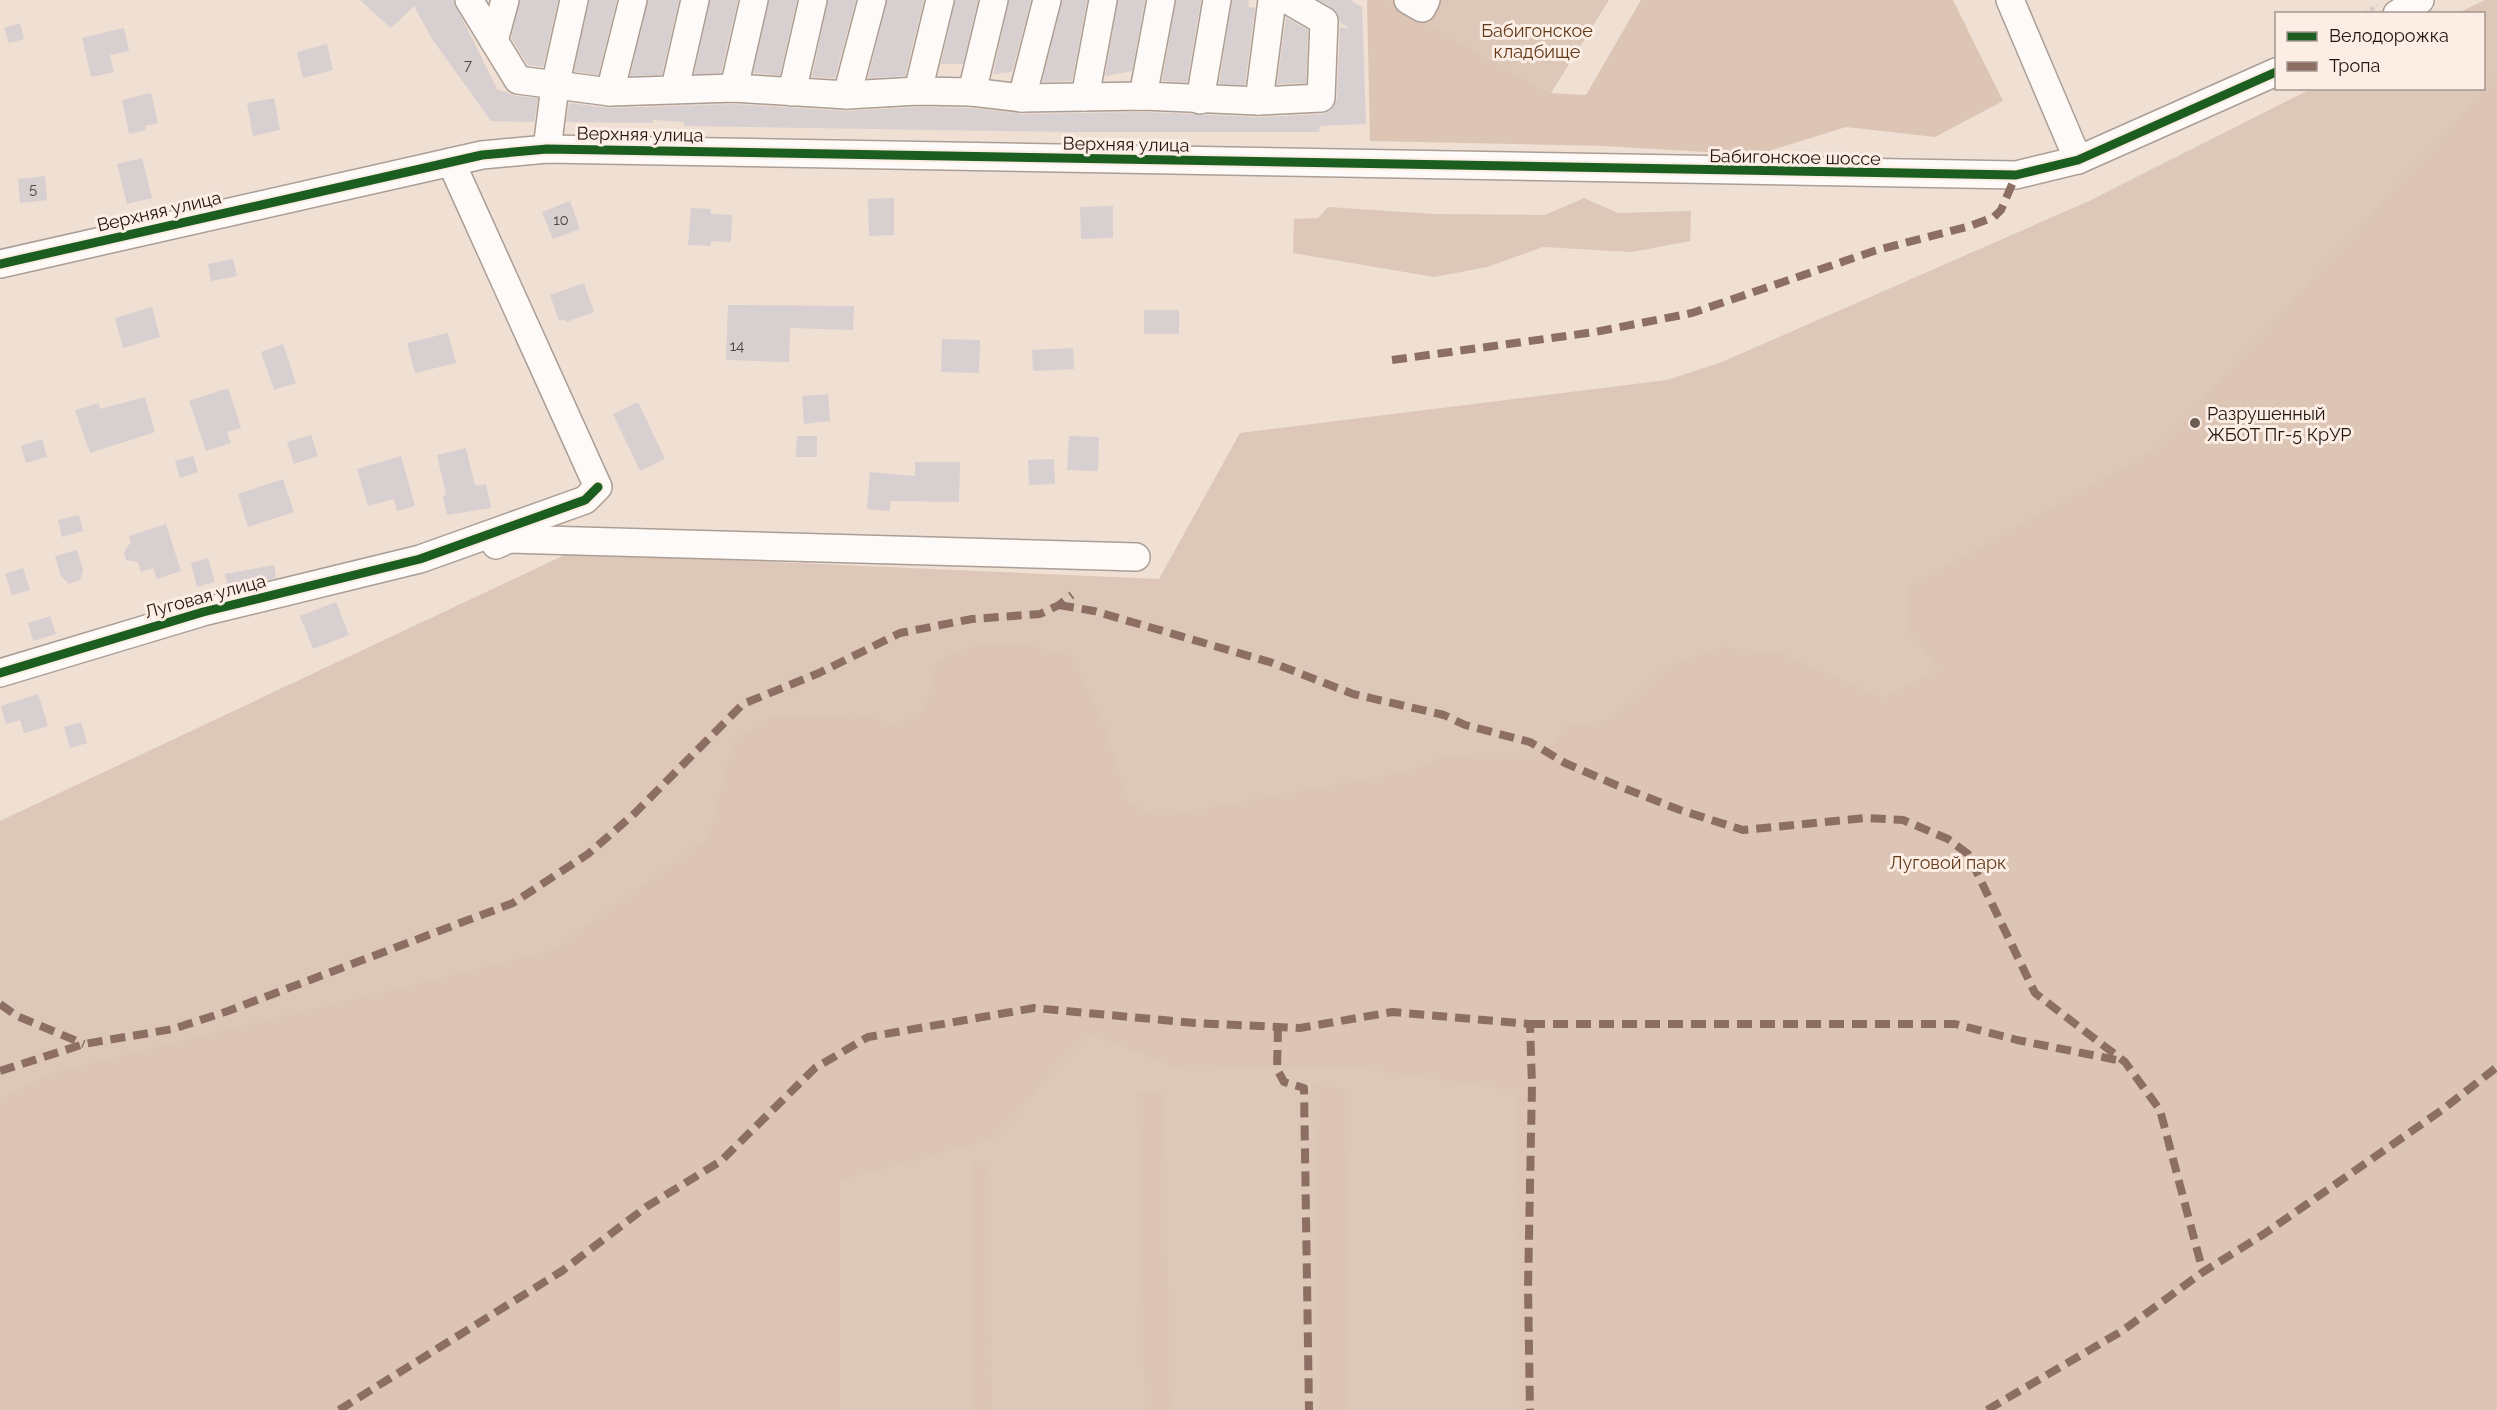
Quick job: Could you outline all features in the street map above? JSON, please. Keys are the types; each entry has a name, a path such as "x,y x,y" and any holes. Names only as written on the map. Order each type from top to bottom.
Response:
{"street":[{"path":"469,0 518,80 555,86 610,92 675,88 734,88 847,95 918,91 972,92 1022,98 1143,96 1259,101 1321,98 1324,21 1288,0"},
{"path":"494,40 505,0"},
{"path":"548,149 555,86 573,0"},
{"path":"610,92 633,0"},
{"path":"675,88 695,0"},
{"path":"734,88 754,0"},
{"path":"792,92 813,0"},
{"path":"847,95 872,0"},
{"path":"918,91 940,0"},
{"path":"972,92 994,0"},
{"path":"1022,98 1047,0"},
{"path":"1085,97 1103,0"},
{"path":"1143,96 1161,0"},
{"path":"1200,100 1217,0"},
{"path":"1259,101 1272,0"},
{"path":"1408,0 1422,8 1426,0"},
{"path":"2010,0 2078,160"},
{"path":"2400,12 2420,0"},
{"name":"Бабигонское шоссе","path":"1293,163 1993,177 2016,175 2078,160 2275,73"},
{"name":"Верхняя улица","path":"0,264 482,155 548,149 1293,163"},
{"name":"Луговая улица","path":"0,673 203,612 420,559 585,500 598,487 451,162"},
{"path":"452,547 487,549 509,539 1136,557"}],"green space":[{"path":"1367,0 1388,0 1551,93 1586,95 1641,0 1953,0 2003,101 1935,137 1846,127 1756,155 1604,146 1370,141"},
{"name":"Бабигонское кладбище","path":"1388,0 1609,0 1551,93"},
{"name":"Луговой парк","path":"2485,0 2497,0 2497,1410 0,1410 0,821 569,553 1159,579 1240,433 1667,380 1722,362 2089,201 2309,90 2485,90 2485,12 2460,12"},
{"name":"Луговой парк","path":"2497,76 2497,1410 1519,1410 1518,1091 1355,1068 1182,1070 1088,1033 994,1139 840,1180 840,1410 0,1410 0,1099 53,1073 553,950 708,838 734,740 772,717 856,714 898,724 925,709 937,662 970,646 1003,642 1072,656 1103,722 1129,803 1150,814 1169,815 1406,772 1448,755 1548,752 1566,726 1611,719 1664,668 1721,647 1782,654 1883,698 1939,670 1909,631 1907,588 2158,448"},
{"path":"1584,198 1618,213 1691,211 1690,241 1632,252 1543,247 1487,267 1434,277 1293,253 1294,219 1318,218 1328,207 1434,214 1545,215"},
{"path":"1313,1085 1345,1089 1349,1410 1320,1410"},
{"path":"1137,1093 1165,1093 1170,1410 1145,1410"},
{"path":"972,1161 990,1163 992,1410 974,1410"}],"building":[{"path":"360,0 453,0 497,89 516,96 538,98 534,122 491,121 432,39 414,6 391,28"},
{"path":"520,0 558,0 543,67 528,65 511,38"},
{"path":"589,0 617,0 598,75 574,71"},
{"path":"648,0 679,0 662,75 630,76"},
{"path":"710,0 738,0 721,73 694,74"},
{"path":"769,0 797,0 780,75 753,73"},
{"path":"828,0 856,0 835,78 812,77"},
{"path":"887,0 924,0 905,76 868,78"},
{"path":"955,0 978,0 963,64 941,64"},
{"path":"1009,0 1031,0 1012,72 993,74"},
{"path":"1062,0 1087,0 1072,81 1042,82"},
{"path":"1118,0 1145,0 1132,71 1105,76"},
{"path":"1176,0 1201,0 1187,82 1162,81"},
{"path":"1232,0 1249,0 1248,7 1255,8 1245,85 1219,84"},
{"path":"1319,0 1350,0 1362,7 1366,124 1320,126 1319,132 1072,132 684,126 684,122 653,120 653,123 566,122 569,103 610,108 734,104 846,111 918,107 971,108 1022,114 1143,112 1260,117 1322,114 1330,111 1337,99 1340,27 1350,29 1340,22 1338,14 1332,8"},
{"path":"1286,17 1308,30 1306,83 1277,84"},
{"path":"20,23 24,39 9,43 4,28"},
{"path":"124,28 129,51 110,55 114,72 91,77 82,38"},
{"path":"327,44 333,70 303,78 297,52"},
{"path":"151,93 158,123 145,126 146,130 129,134 122,100"},
{"path":"274,98 280,130 253,136 247,103"},
{"path":"142,158 152,198 127,204 117,164"},
{"path":"45,176 47,200 20,203 18,179"},
{"path":"894,198 894,235 869,236 868,199"},
{"path":"570,201 580,229 553,239 542,212"},
{"path":"1113,206 1113,238 1081,239 1080,207"},
{"path":"691,208 711,209 711,214 732,215 731,242 711,241 711,246 688,245"},
{"path":"233,259 237,276 211,281 208,264"},
{"path":"584,283 594,312 566,322 564,319 559,321 550,295"},
{"path":"728,305 854,306 853,330 790,328 789,362 726,360"},
{"path":"152,307 160,337 123,348 115,318"},
{"path":"1144,310 1179,310 1179,334 1144,334"},
{"path":"448,333 456,363 415,373 407,343"},
{"path":"942,339 980,340 979,373 941,372"},
{"path":"283,344 296,383 274,390 261,352"},
{"path":"1073,348 1074,369 1033,371 1032,350"},
{"path":"228,388 241,428 227,432 231,443 206,451 189,401"},
{"path":"828,394 830,421 804,424 802,396"},
{"path":"145,397 155,432 90,453 75,410 99,403 100,409"},
{"path":"638,402 665,459 640,471 613,414"},
{"path":"311,435 318,456 294,464 287,442"},
{"path":"797,436 817,436 817,457 796,457"},
{"path":"1069,436 1099,437 1098,471 1067,470"},
{"path":"42,439 47,457 26,463 21,446"},
{"path":"466,448 475,486 486,484 491,508 447,515 443,496 446,495 437,455"},
{"path":"193,456 198,472 180,478 175,461"},
{"path":"401,456 415,506 397,511 394,499 368,506 357,469"},
{"path":"1054,459 1055,484 1029,485 1028,460"},
{"path":"915,462 960,462 959,502 890,501 890,511 867,509 870,472 915,476"},
{"path":"283,479 294,512 248,527 238,494"},
{"path":"79,515 83,531 62,537 58,520"},
{"path":"166,524 181,571 157,579 153,568 141,572 138,562 126,560 124,552 131,542 129,536"},
{"path":"77,550 83,570 80,580 69,584 61,576 55,556"},
{"path":"208,558 215,582 197,587 191,563"},
{"path":"274,565 276,578 228,588 225,574"},
{"path":"23,568 30,590 12,595 5,574"},
{"path":"336,602 349,635 313,649 300,616"},
{"path":"50,616 56,634 33,641 28,623"},
{"path":"38,694 48,726 24,733 20,720 6,724 1,706"},
{"path":"81,722 87,743 70,748 64,727"}],"marked path":[{"path":"1392,360 1595,332 1692,313 1874,251 1970,226 1994,217 2001,210 2016,175"},
{"path":"0,1071 84,1044 173,1029 228,1011 513,903 588,854 635,813 743,704 819,673 900,633 972,619 1040,614 1059,605 1072,595"},
{"path":"1059,605 1094,611 1273,663 1353,694 1444,715 1465,725 1530,742 1565,763 1616,785 1680,810 1743,830 1866,818 1903,820 1948,839 1968,854 2035,993 2125,1062 2160,1110 2203,1272"},
{"path":"0,1004 17,1016 84,1044"},
{"path":"339,1410 562,1271 646,1207 721,1161 815,1068 868,1037 1034,1008 1195,1023 1300,1028 1392,1012 1530,1024 1532,1085 1528,1287 1530,1410"},
{"path":"1530,1024 1955,1024 2017,1040 2122,1061"},
{"path":"1278,1027 1277,1069 1284,1082 1304,1088 1309,1410"},
{"path":"1987,1410 2122,1331 2203,1272 2264,1234 2442,1110 2497,1067"}],"cycle path":[{"path":"0,264 482,155 547,149 2016,175 2078,160 2275,72"},
{"path":"0,673 203,612 420,559 585,500 598,487"}],"place":[{"name":"Разрушенный ЖБОТ Пг-5 КрУР","path":"2195,423"}]}
